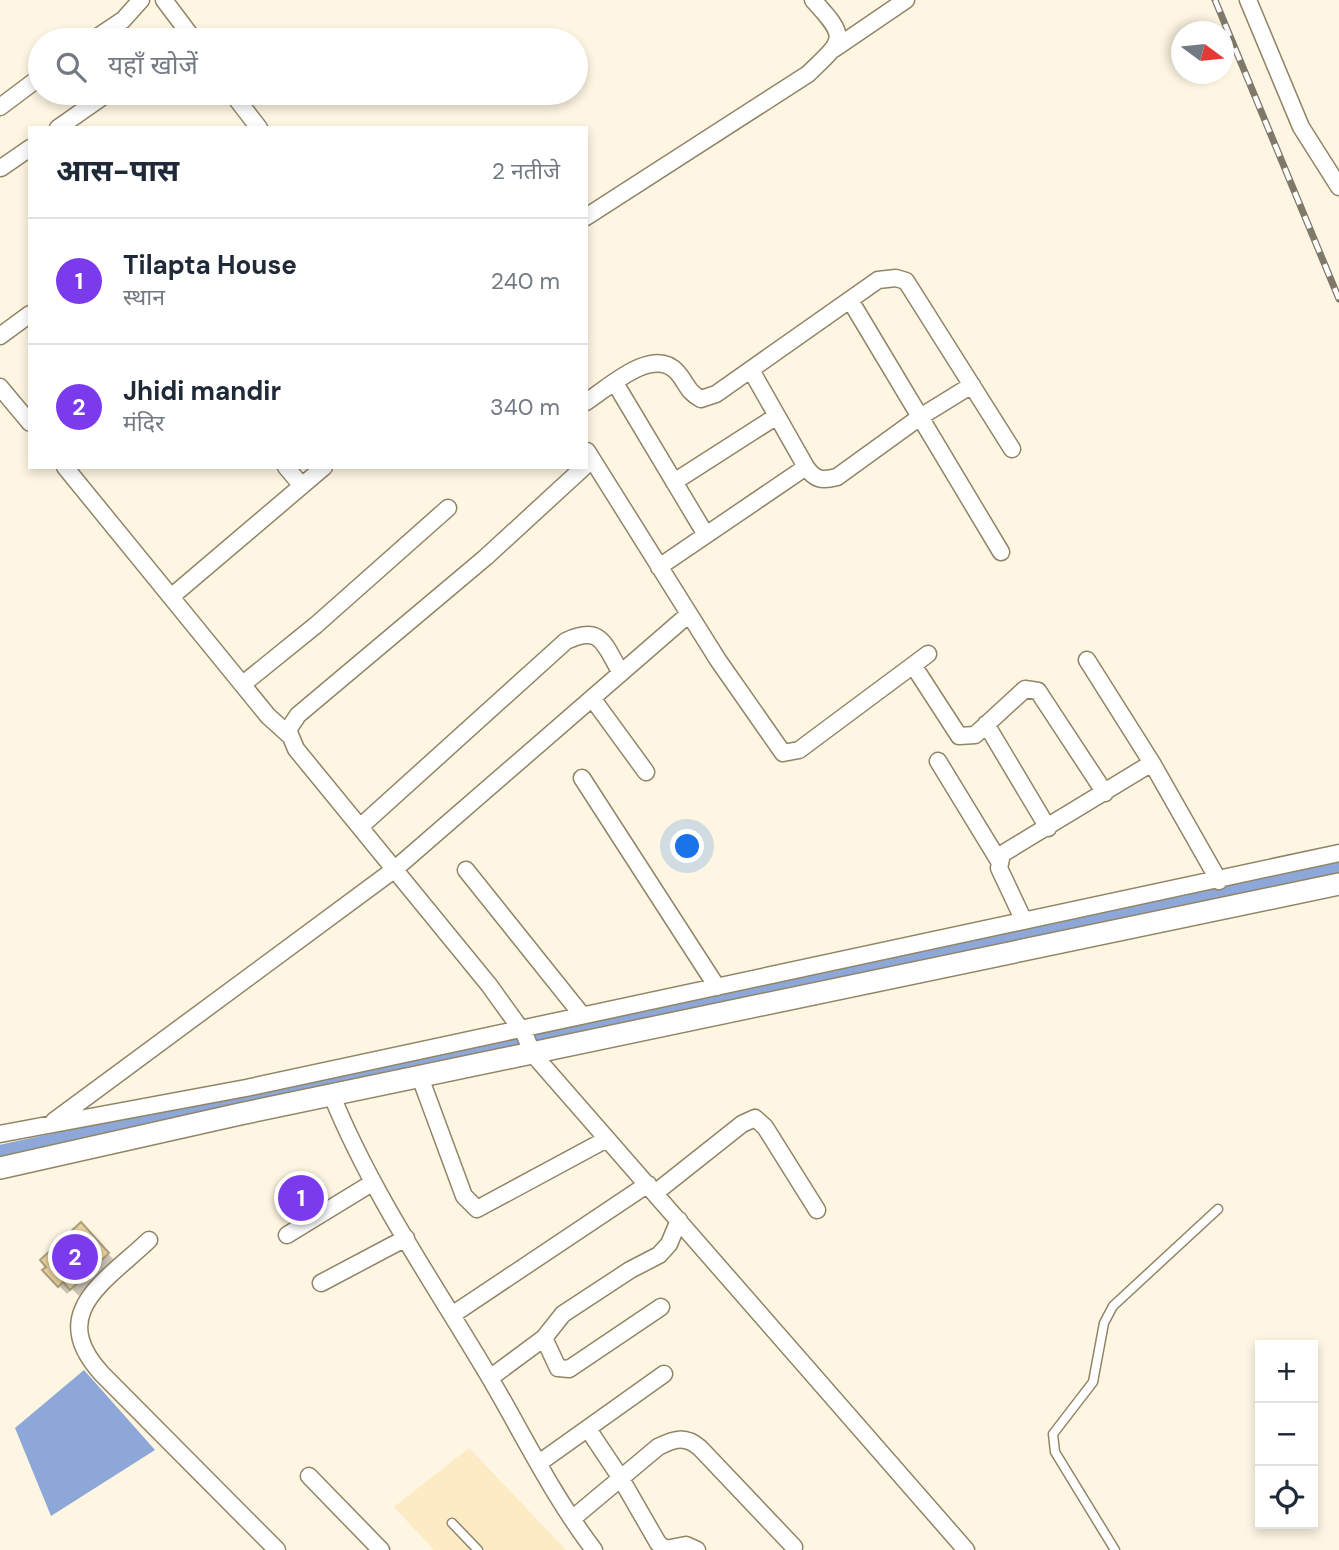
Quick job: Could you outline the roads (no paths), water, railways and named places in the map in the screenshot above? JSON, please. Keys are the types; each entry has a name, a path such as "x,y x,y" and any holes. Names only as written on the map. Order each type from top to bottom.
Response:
{"street":[{"path":"111,28 123,20 141,0"},
{"path":"164,0 182,28"},
{"path":"813,0 836,25 839,38 834,49"},
{"path":"588,216 808,74 834,49 906,0"},
{"path":"1248,0 1301,127 1337,180"},
{"path":"0,107 28,86"},
{"path":"61,126 91,105"},
{"path":"241,105 257,126"},
{"path":"1,168 28,149"},
{"path":"588,401 648,363 662,362 676,371 690,394 701,399 716,394 878,280 896,278 906,281 1012,449"},
{"path":"850,300 1001,552"},
{"path":"0,336 28,315"},
{"path":"751,370 806,467 814,478 824,481 837,477 920,417 972,385"},
{"path":"615,383 706,535"},
{"path":"0,387 28,421"},
{"path":"674,482 777,416"},
{"path":"588,453 689,614 783,753 799,750 928,654"},
{"path":"659,567 806,467"},
{"path":"67,469 277,727 289,735"},
{"path":"288,469 302,486"},
{"path":"171,597 322,469"},
{"path":"581,469 486,557 298,715 288,730 289,735 296,749 489,985 527,1041 607,1139 966,1550"},
{"path":"243,684 316,625 448,508"},
{"path":"50,1125 395,869 689,614"},
{"path":"360,827 566,641 583,633 593,633 603,642 621,673"},
{"path":"1087,660 1152,763 1219,881"},
{"path":"914,665 959,736 975,734 1025,689 1038,691 1105,793"},
{"path":"592,698 646,772"},
{"path":"986,724 1048,828"},
{"path":"938,761 999,861 1003,879 1024,920"},
{"path":"999,861 1002,854 1152,763"},
{"path":"582,778 717,987"},
{"path":"0,1168 420,1077 527,1041 582,1015 1219,881 1339,853"},
{"path":"466,870 582,1015"},
{"path":"0,1134 246,1088 527,1041 1339,884"},
{"path":"420,1077 464,1196 477,1209 607,1139"},
{"path":"332,1096 372,1183 572,1519 594,1550"},
{"path":"452,1315 651,1189 742,1124 755,1118 765,1127 817,1210"},
{"path":"287,1235 372,1183"},
{"path":"490,1378 544,1338 563,1314 630,1269 659,1255 669,1244 679,1220"},
{"path":"321,1283 407,1238"},
{"path":"149,1240 86,1301 77,1325 80,1343 88,1359 102,1374 277,1550"},
{"path":"544,1338 558,1368 569,1370 661,1307"},
{"path":"539,1463 664,1374"},
{"path":"587,1429 620,1477 658,1543 665,1549 686,1545 698,1550"},
{"path":"572,1519 620,1477 672,1440 692,1442 794,1547"},
{"path":"309,1476 381,1550"}],"lane":[{"path":"1115,1550 1055,1452 1053,1434 1093,1382 1102,1331 1113,1306 1218,1209"},
{"path":"452,1523 478,1550"}],"water":[{"path":"84,1370 155,1450 51,1516 15,1428"}],"waterway":[{"path":"0,1153 1339,865"}],"railway":[{"path":"1215,0 1339,299"}],"place":[{"name":"Tilapta House","path":"301,1198"},
{"name":"Jhidi mandir","path":"75,1257"}]}
